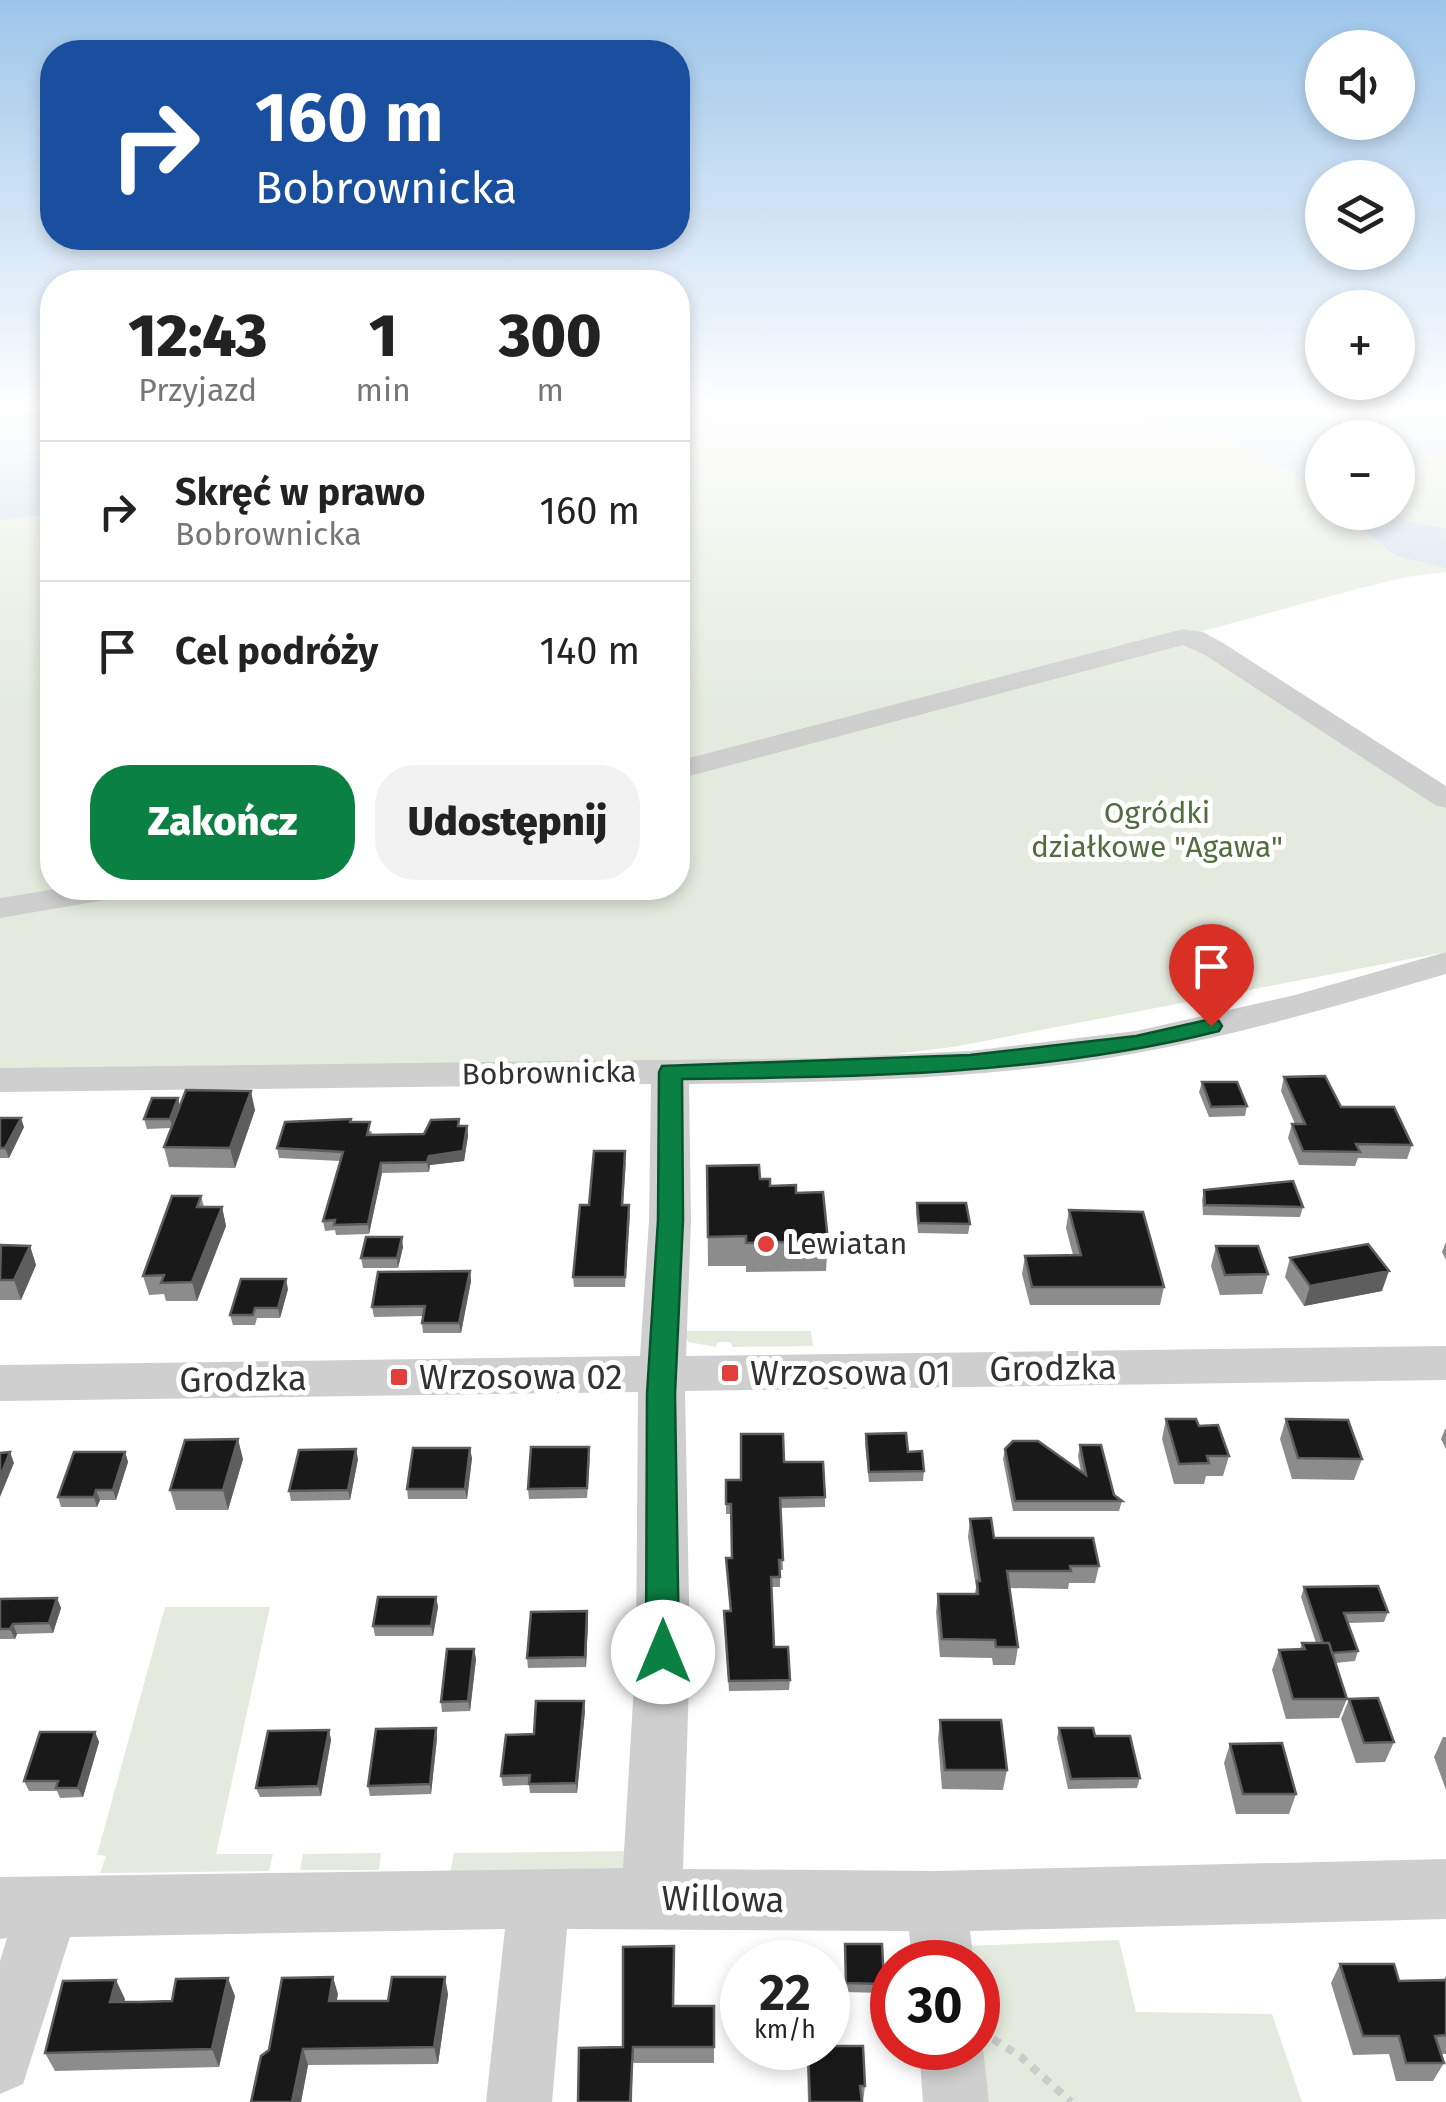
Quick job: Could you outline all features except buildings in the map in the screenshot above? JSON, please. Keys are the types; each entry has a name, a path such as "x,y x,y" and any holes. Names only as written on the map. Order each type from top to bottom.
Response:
{"street":[{"path":"690,767 1183,637 1194,638 1214,649 1446,799"},
{"path":"0,908 47,900"},
{"name":"Bobrownicka","path":"0,1080 924,1066 1136,1042 1303,1004 1446,963"},
{"path":"652,1898 663,1652 662,1374 670,1220 670,1072"},
{"name":"Grodzka","path":"0,1383 1446,1363"},
{"name":"Willowa","path":"24,1907 539,1898 936,1901 1446,1889"},
{"path":"519,2102 539,1898"},
{"path":"936,1901 940,1940"},
{"path":"0,2061 24,1907"},
{"path":"953,2070 956,2102"}],"path":[{"path":"1000,2044 1072,2102"}],"green space":[{"name":"Ogródki działkowe \"Agawa\"","path":"0,508 40,508 40,900 690,900 690,774 1189,641 1446,807 1446,952 953,1047 821,1063 0,1073"},
{"path":"690,508 1305,508 1305,530 1415,530 1415,508 1446,508 1446,572 1406,577 690,772"},
{"path":"683,1331 811,1331 813,1346 732,1347 731,1342 717,1342 716,1347 688,1342"},
{"path":"165,1607 270,1607 216,1854 273,1854 269,1871 100,1873 106,1856 97,1855"},
{"path":"635,1851 634,1868 450,1872 454,1853"},
{"path":"381,1853 379,1870 300,1870 303,1854"},
{"path":"1119,1940 1136,2012 1272,2014 1302,2102 981,2102 977,2070 1000,2070 1000,1945"}],"water":[{"path":"0,508 40,508 40,515 0,520"},
{"path":"1415,523 1446,529 1446,568 1397,556 1363,530 1415,530"}],"place":[{"name":"Lewiatan","path":"766,1244"},
{"name":"Wrzosowa 01","path":"730,1373"},
{"name":"Wrzosowa 02","path":"399,1377"}],"route":[{"path":"663,1652 661,1394 670,1220 670,1072 823,1070 970,1062 1136,1042 1211,1026"}]}
